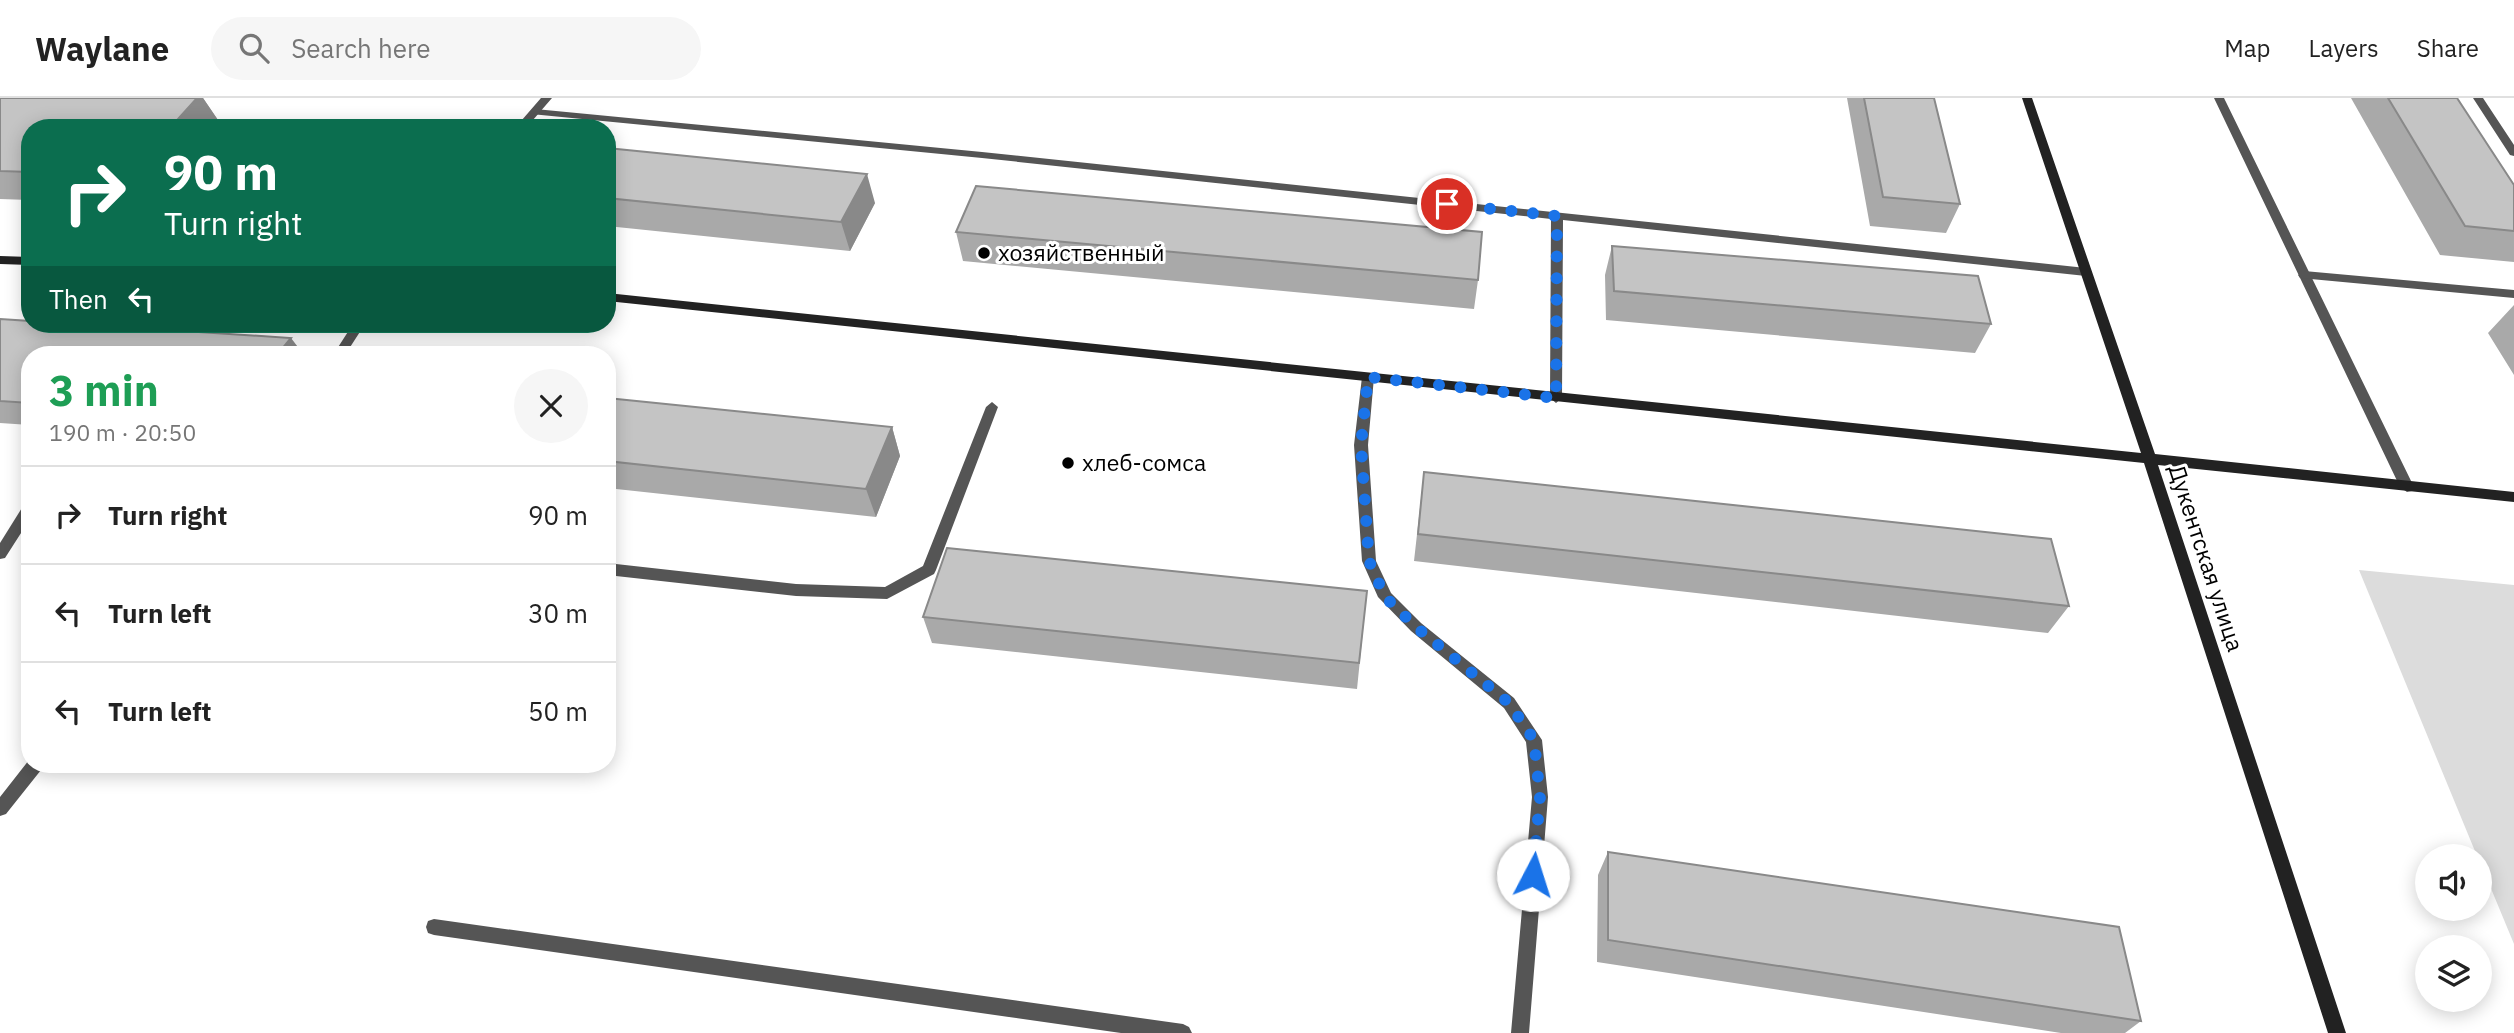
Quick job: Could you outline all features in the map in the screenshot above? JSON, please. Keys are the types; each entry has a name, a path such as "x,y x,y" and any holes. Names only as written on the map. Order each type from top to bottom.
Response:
{"main road":[{"name":"Дукентская улица","path":"2027,98 2150,460 2337,1033"},
{"path":"0,260 21,261"},
{"path":"616,298 2514,497"}],"street":[{"path":"528,119 547,98"},
{"path":"2219,98 2407,487"},
{"path":"2478,98 2514,153"},
{"path":"535,112 604,119"},
{"path":"616,120 2086,272"},
{"path":"1556,398 1557,216"},
{"path":"2304,275 2514,294"},
{"path":"1368,377 1361,445 1369,561 1385,597 1416,627 1509,703 1534,740 1540,797 1520,1033"},
{"path":"616,570 796,590 887,593 929,570 992,407"},
{"path":"0,554 21,521"},
{"path":"0,809 29,773"},
{"path":"434,927 1183,1033"}],"shaded area":[{"path":"2359,570 2514,585 2514,944 2492,891 2492,844 2472,844"}],"building":[{"path":"0,98 197,98 178,119 21,119 21,172 0,171"},
{"path":"1864,98 1934,98 1960,204 1883,197"},
{"path":"2388,98 2457,98 2514,185 2514,231 2465,226"},
{"path":"616,149 867,174 841,222 616,199"},
{"path":"976,186 1482,232 1478,280 956,232"},
{"path":"1612,246 1978,276 1991,324 1614,291"},
{"path":"0,319 21,320 21,333 214,333 291,338 284,346 21,346 21,402 0,401"},
{"path":"616,399 892,427 866,489 616,462"},
{"path":"1424,472 2051,539 2069,606 1418,534"},
{"path":"947,548 1367,591 1359,663 923,617"},
{"path":"1608,852 2119,927 2141,1021 1608,940"}],"place":[{"name":"хозяйственный","path":"984,253"},
{"name":"хлеб-сомса","path":"1068,463"}],"route":[{"path":"1447,204 1557,216 1556,398 1368,377 1361,445 1369,561 1385,597 1416,627 1509,703 1534,740 1540,797 1533,875"}]}
